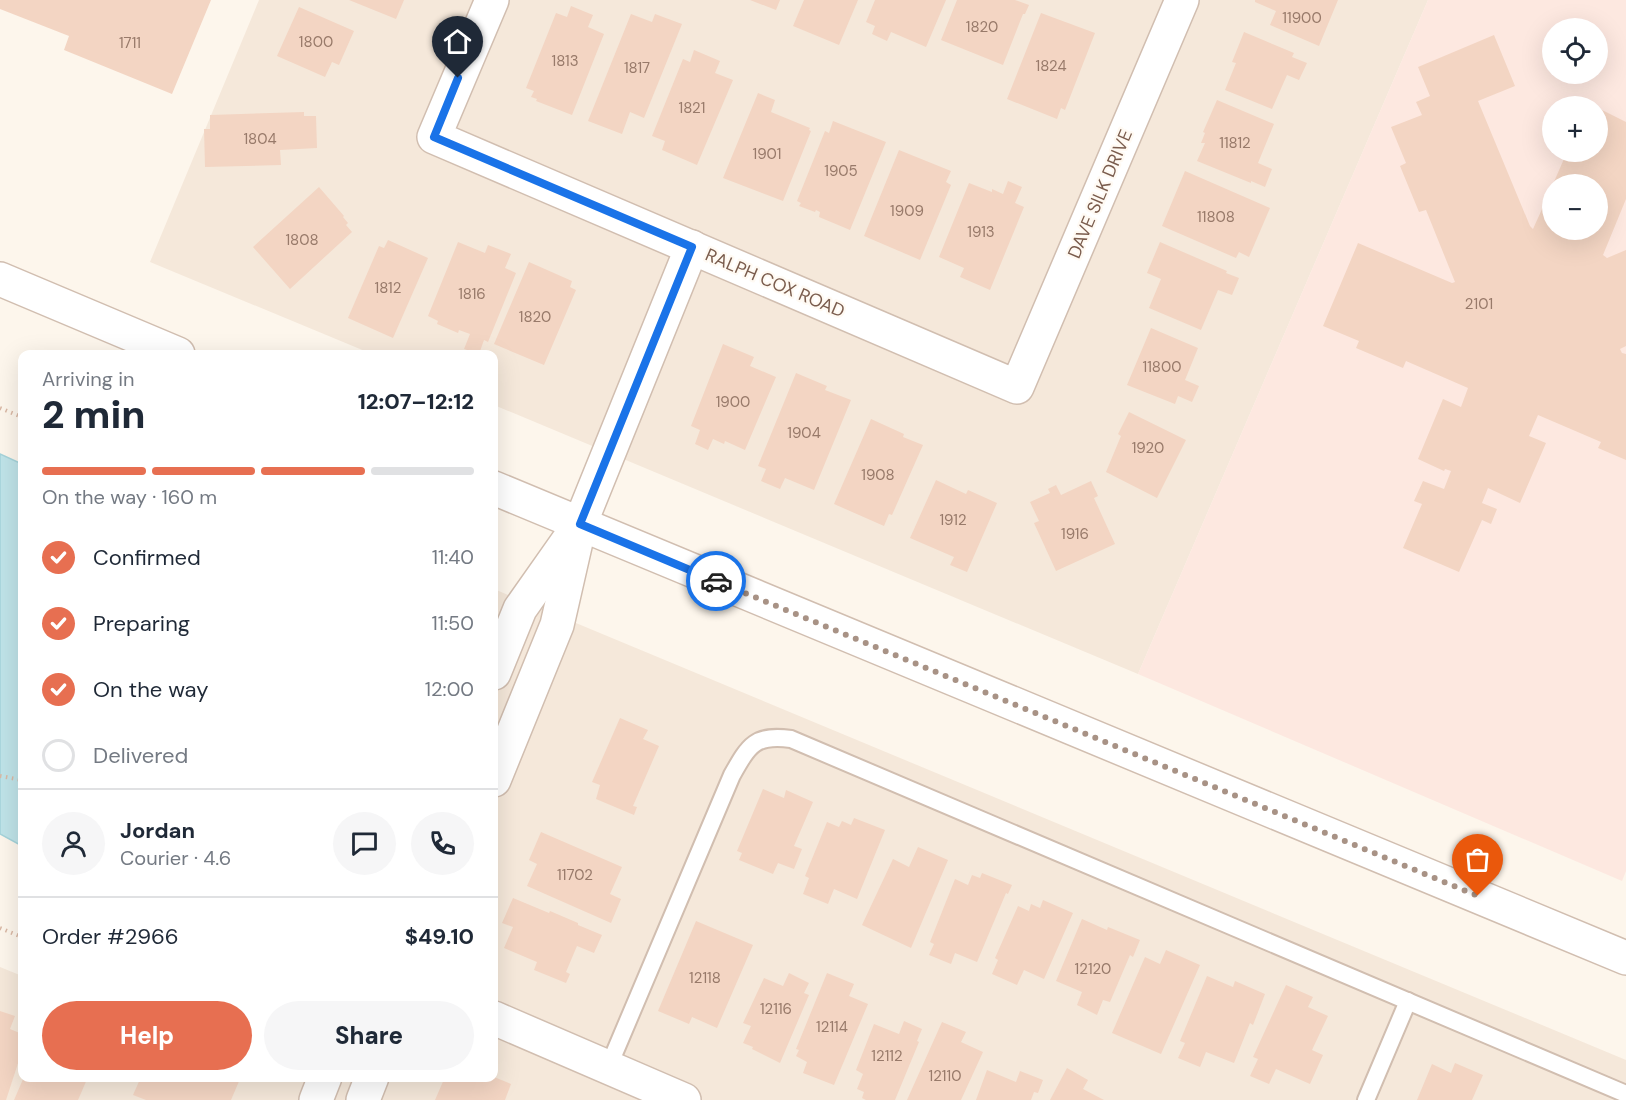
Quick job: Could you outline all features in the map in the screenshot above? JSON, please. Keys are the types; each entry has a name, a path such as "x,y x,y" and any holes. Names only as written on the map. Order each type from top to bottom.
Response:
{"street":[{"name":"RALPH COX ROAD","path":"492,0 434,137 1017,387"},
{"name":"DAVE SILK DRIVE","path":"1017,387 1182,0"},
{"path":"498,770 557,625 580,524 692,247"},
{"path":"0,279 169,350"},
{"path":"498,490 1626,958"},
{"path":"498,663 520,609 580,524"},
{"path":"498,1020 684,1100"},
{"path":"316,1100 323,1082"},
{"path":"363,1100 370,1082"}],"lane":[{"path":"608,1068 732,775 742,756 756,742 772,736 791,739 1626,1094"},
{"path":"1366,1100 1408,1001"}],"path":[{"path":"0,408 18,415"},
{"path":"0,776 18,779"},
{"path":"0,928 18,936"}],"shaded area":[{"path":"259,0 1428,0 1138,674 498,407 498,350 362,350 150,262"},
{"path":"1428,0 1626,0 1626,871 1622,881 1138,674"},
{"path":"498,591 1626,1060 1626,1100 0,1100 0,967 18,974 18,1082 498,1082"}],"water":[{"path":"0,454 18,462 18,844 0,834"}],"building":[{"path":"0,0 211,0 172,94 64,50 69,36 0,9"},
{"path":"349,0 404,0 396,19"},
{"path":"750,0 780,0 776,10"},
{"path":"804,0 858,0 839,45 793,26"},
{"path":"875,0 946,0 926,47 891,32 887,41 872,34 875,26 866,22"},
{"path":"957,0 1015,0 1029,5 1023,14 1003,65 941,40"},
{"path":"1255,0 1338,0 1319,46 1270,25 1276,11"},
{"path":"571,6 593,15 588,27 604,34 572,115 536,101 537,99 531,97 534,91 526,88 556,13 567,17"},
{"path":"299,7 354,31 339,65 332,62 325,77 277,56"},
{"path":"1041,13 1095,33 1065,110 1061,108 1057,119 1007,99"},
{"path":"631,14 652,22 655,14 682,24 644,118 630,112 622,134 588,121"},
{"path":"1244,32 1294,53 1292,57 1307,63 1299,80 1287,75 1272,109 1225,90 1236,63 1232,62"},
{"path":"1494,35 1515,86 1478,101 1533,229 1542,209 1542,240 1608,240 1608,174 1557,174 1563,162 1608,162 1608,113 1626,122 1626,199 1603,255 1607,258 1626,250 1626,346 1620,349 1626,354 1626,460 1598,448 1601,442 1538,415 1529,436 1546,443 1520,503 1488,488 1482,503 1497,509 1491,524 1482,520 1459,572 1403,548 1422,504 1414,501 1423,481 1444,489 1451,471 1445,469 1444,471 1418,459 1443,399 1461,407 1468,388 1406,361 1403,368 1356,348 1359,341 1323,326 1358,243 1452,283 1455,282 1426,210 1419,212 1400,166 1406,163 1391,127 1422,115 1416,102 1430,96 1418,67"},
{"path":"694,50 720,61 715,73 733,80 697,165 662,150 665,141 652,136 683,59 690,62"},
{"path":"758,93 775,100 771,112 810,128 811,131 783,201 723,178"},
{"path":"1217,100 1274,124 1258,163 1272,169 1265,187 1197,161 1205,143 1201,143 1205,133 1203,132"},
{"path":"304,112 304,116 316,116 317,148 280,150 281,165 205,167 204,129 210,129 210,115"},
{"path":"833,121 886,142 850,230 819,217 820,212 799,206 801,203 797,201 825,131 829,133"},
{"path":"899,150 951,171 946,182 951,185 920,260 864,236"},
{"path":"1185,171 1270,208 1249,257 1239,252 1236,258 1162,226"},
{"path":"1008,181 1022,187 1015,203 1024,207 990,290 960,277 964,268 939,257 969,183 1003,194"},
{"path":"319,187 344,216 348,223 346,225 352,232 290,289 253,247"},
{"path":"388,240 428,258 393,338 348,318 379,246 384,248"},
{"path":"458,242 485,253 488,245 511,254 505,268 516,273 488,342 484,340 480,350 464,349 470,334 459,330 458,333 437,324 438,321 428,316"},
{"path":"1160,242 1239,278 1232,295 1218,290 1201,330 1149,308 1161,279 1147,273"},
{"path":"529,262 572,281 570,287 576,290 544,365 494,344"},
{"path":"1151,328 1198,348 1185,380 1199,386 1192,402 1178,396 1175,404 1127,385"},
{"path":"723,344 754,357 750,366 776,377 745,450 725,441 724,444 713,439 708,450 695,444 700,430 691,426"},
{"path":"796,373 827,386 825,390 851,400 814,490 785,478 780,489 761,481 766,469 758,466"},
{"path":"1129,412 1186,440 1157,498 1106,472 1121,436 1118,434"},
{"path":"871,419 923,445 892,515 889,514 884,526 834,504"},
{"path":"936,480 966,494 968,490 997,503 967,572 950,565 954,557 910,538"},
{"path":"1091,481 1098,496 1094,498 1115,544 1056,571 1034,523 1039,521 1030,502 1050,493 1048,489 1056,485 1061,495"},
{"path":"620,718 648,730 643,739 659,746 633,806 637,807 634,815 596,799 600,785 592,782"},
{"path":"763,789 784,798 786,790 813,802 794,846 802,849 794,869 778,863 773,874 739,860 742,853 737,851"},
{"path":"854,818 885,830 857,899 834,889 828,904 803,894 809,878 805,876 827,822 839,827 842,821 851,825"},
{"path":"541,832 622,867 610,894 621,899 611,923 527,886 537,864 529,860"},
{"path":"918,847 948,860 911,948 862,925 893,859 909,867"},
{"path":"982,873 1012,885 1008,894 1006,893 977,962 955,953 951,964 929,955 934,944 930,942 955,879 968,885 972,875 980,878"},
{"path":"513,898 549,913 550,911 602,935 594,953 577,946 566,972 570,974 566,983 534,970 537,962 504,948 513,927 502,923"},
{"path":"1043,900 1073,913 1044,979 1024,970 1017,985 992,974 998,960 995,958 1018,906 1029,911 1031,904 1040,908"},
{"path":"1082,919 1107,930 1108,927 1140,940 1133,957 1130,955 1110,1002 1103,1000 1097,1015 1077,1005 1082,992 1056,981"},
{"path":"696,921 753,945 717,1028 692,1017 689,1024 658,1011"},
{"path":"1166,950 1200,965 1161,1054 1112,1033 1145,957 1160,964"},
{"path":"789,973 809,983 804,993 809,995 780,1063 743,1043 751,1026 743,1023 764,978 783,986"},
{"path":"827,973 854,984 849,996 868,1004 834,1085 803,1073 807,1062 796,1056 799,1050 796,1049"},
{"path":"1207,976 1233,987 1235,981 1265,994 1234,1063 1206,1052 1200,1067 1178,1058 1185,1043 1180,1041"},
{"path":"1286,985 1313,997 1308,1007 1328,1016 1312,1050 1323,1055 1310,1084 1276,1069 1269,1084 1250,1076 1258,1059 1253,1057"},
{"path":"0,1011 15,1016 10,1029 18,1032 18,1063 6,1100 0,1100"},
{"path":"904,1021 922,1029 917,1041 919,1042 895,1100 862,1098 864,1092 857,1089 863,1074 856,1070 874,1024 899,1034"},
{"path":"942,1022 966,1032 961,1042 983,1052 961,1100 907,1100"},
{"path":"1455,1063 1483,1075 1472,1100 1417,1100 1432,1064 1451,1073"},
{"path":"1067,1068 1088,1080 1083,1089 1104,1100 1050,1100"},
{"path":"987,1070 1016,1082 1020,1071 1043,1080 1038,1093 1034,1092 1031,1100 976,1100"},
{"path":"498,1079 511,1084 505,1100 435,1100 443,1082 498,1082"},
{"path":"22,1082 86,1082 78,1100 14,1100"},
{"path":"139,1082 239,1082 231,1100 146,1100 133,1095"}],"way so far":[{"path":"716,581 1478,896"}],"route":[{"path":"458,78 434,137 692,247 580,524 716,581"}]}
